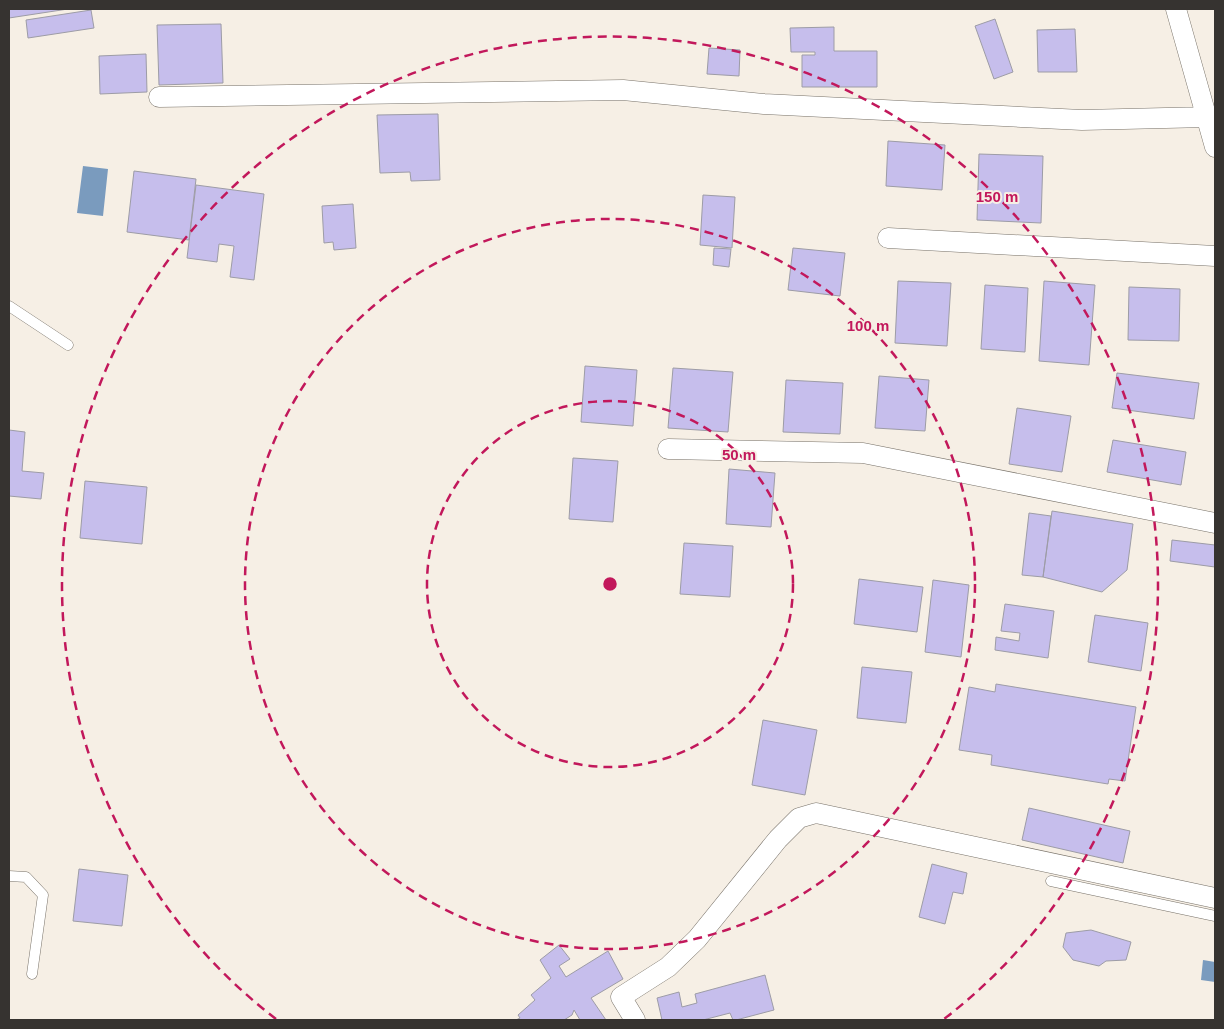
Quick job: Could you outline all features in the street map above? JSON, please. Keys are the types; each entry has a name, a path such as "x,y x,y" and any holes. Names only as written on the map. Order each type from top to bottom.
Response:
{"street":[{"path":"1176,9 1215,147"},
{"path":"159,98 623,90 764,104 1082,120 1207,117"},
{"path":"888,238 1215,256"},
{"path":"668,449 863,453 1215,523"},
{"path":"634,1020 621,997 668,967 697,940 778,839 799,818 816,813 1215,898"}],"lane":[{"path":"9,306 68,345"},
{"path":"9,876 26,877 42,895 32,974"},
{"path":"1051,881 1215,916"}],"water":[{"path":"83,166 108,169 103,216 77,213"},
{"path":"1203,960 1215,962 1215,982 1201,980"}],"building":[{"path":"9,9 68,9 9,18"},
{"path":"91,10 94,28 28,38 26,20"},
{"path":"995,19 1013,72 994,79 975,26"},
{"path":"221,24 223,83 159,85 157,25"},
{"path":"834,27 834,51 877,51 877,87 802,87 802,55 815,55 815,52 791,52 790,28"},
{"path":"1075,29 1077,72 1038,72 1037,30"},
{"path":"709,48 740,50 739,76 707,74"},
{"path":"146,54 147,92 100,94 99,56"},
{"path":"438,114 440,180 411,181 410,172 380,173 377,115"},
{"path":"888,141 945,145 942,190 886,186"},
{"path":"979,154 1043,156 1041,223 977,220"},
{"path":"134,171 196,179 189,240 127,232"},
{"path":"196,185 264,194 254,280 230,277 234,246 219,244 217,262 187,258"},
{"path":"703,195 735,197 732,248 700,245"},
{"path":"353,204 356,248 334,250 333,242 324,243 322,206"},
{"path":"714,248 731,249 729,267 713,265"},
{"path":"793,248 845,253 840,296 788,290"},
{"path":"898,281 951,283 947,346 895,343"},
{"path":"1044,281 1095,285 1089,365 1039,361"},
{"path":"985,285 1028,288 1025,352 981,349"},
{"path":"1129,287 1180,289 1179,341 1128,340"},
{"path":"585,366 637,370 633,426 581,422"},
{"path":"673,368 733,372 728,432 668,428"},
{"path":"1117,373 1199,383 1194,419 1112,408"},
{"path":"879,376 929,380 925,431 875,428"},
{"path":"786,380 843,383 840,434 783,432"},
{"path":"1017,408 1071,416 1062,472 1009,464"},
{"path":"9,430 25,432 22,471 44,473 41,499 9,496"},
{"path":"1113,440 1186,452 1181,485 1107,472"},
{"path":"573,458 618,461 613,522 569,519"},
{"path":"729,469 775,473 771,527 726,524"},
{"path":"85,481 147,487 142,544 80,538"},
{"path":"1052,511 1133,524 1127,570 1102,592 1043,577"},
{"path":"1029,513 1051,516 1043,577 1022,575"},
{"path":"1172,540 1215,545 1215,567 1170,561"},
{"path":"684,543 733,546 730,597 680,594"},
{"path":"859,579 923,587 917,632 854,624"},
{"path":"933,580 969,585 961,657 925,652"},
{"path":"1005,604 1054,611 1048,658 995,650 996,637 1019,641 1020,633 1001,631"},
{"path":"1095,615 1148,623 1141,671 1088,662"},
{"path":"862,667 912,672 906,723 857,718"},
{"path":"996,684 1136,707 1125,781 1109,779 1108,784 991,765 992,755 959,750 969,687 995,692"},
{"path":"763,720 817,730 805,795 752,785"},
{"path":"1029,808 1130,831 1123,863 1022,840"},
{"path":"932,864 967,873 963,894 953,892 945,924 919,917"},
{"path":"79,869 128,875 122,926 73,921"},
{"path":"1091,930 1131,942 1126,960 1106,961 1099,966 1073,960 1063,947 1066,933"},
{"path":"559,945 570,959 559,966 566,977 608,951 623,979 591,998 606,1020 580,1020 574,1010 572,1015 564,1020 516,1020 520,1018 518,1015 535,1000 531,995 551,978 540,960"},
{"path":"765,975 774,1010 736,1020 733,1020 730,1013 703,1020 662,1020 657,998 679,992 682,1007 697,1003 695,994"}]}
